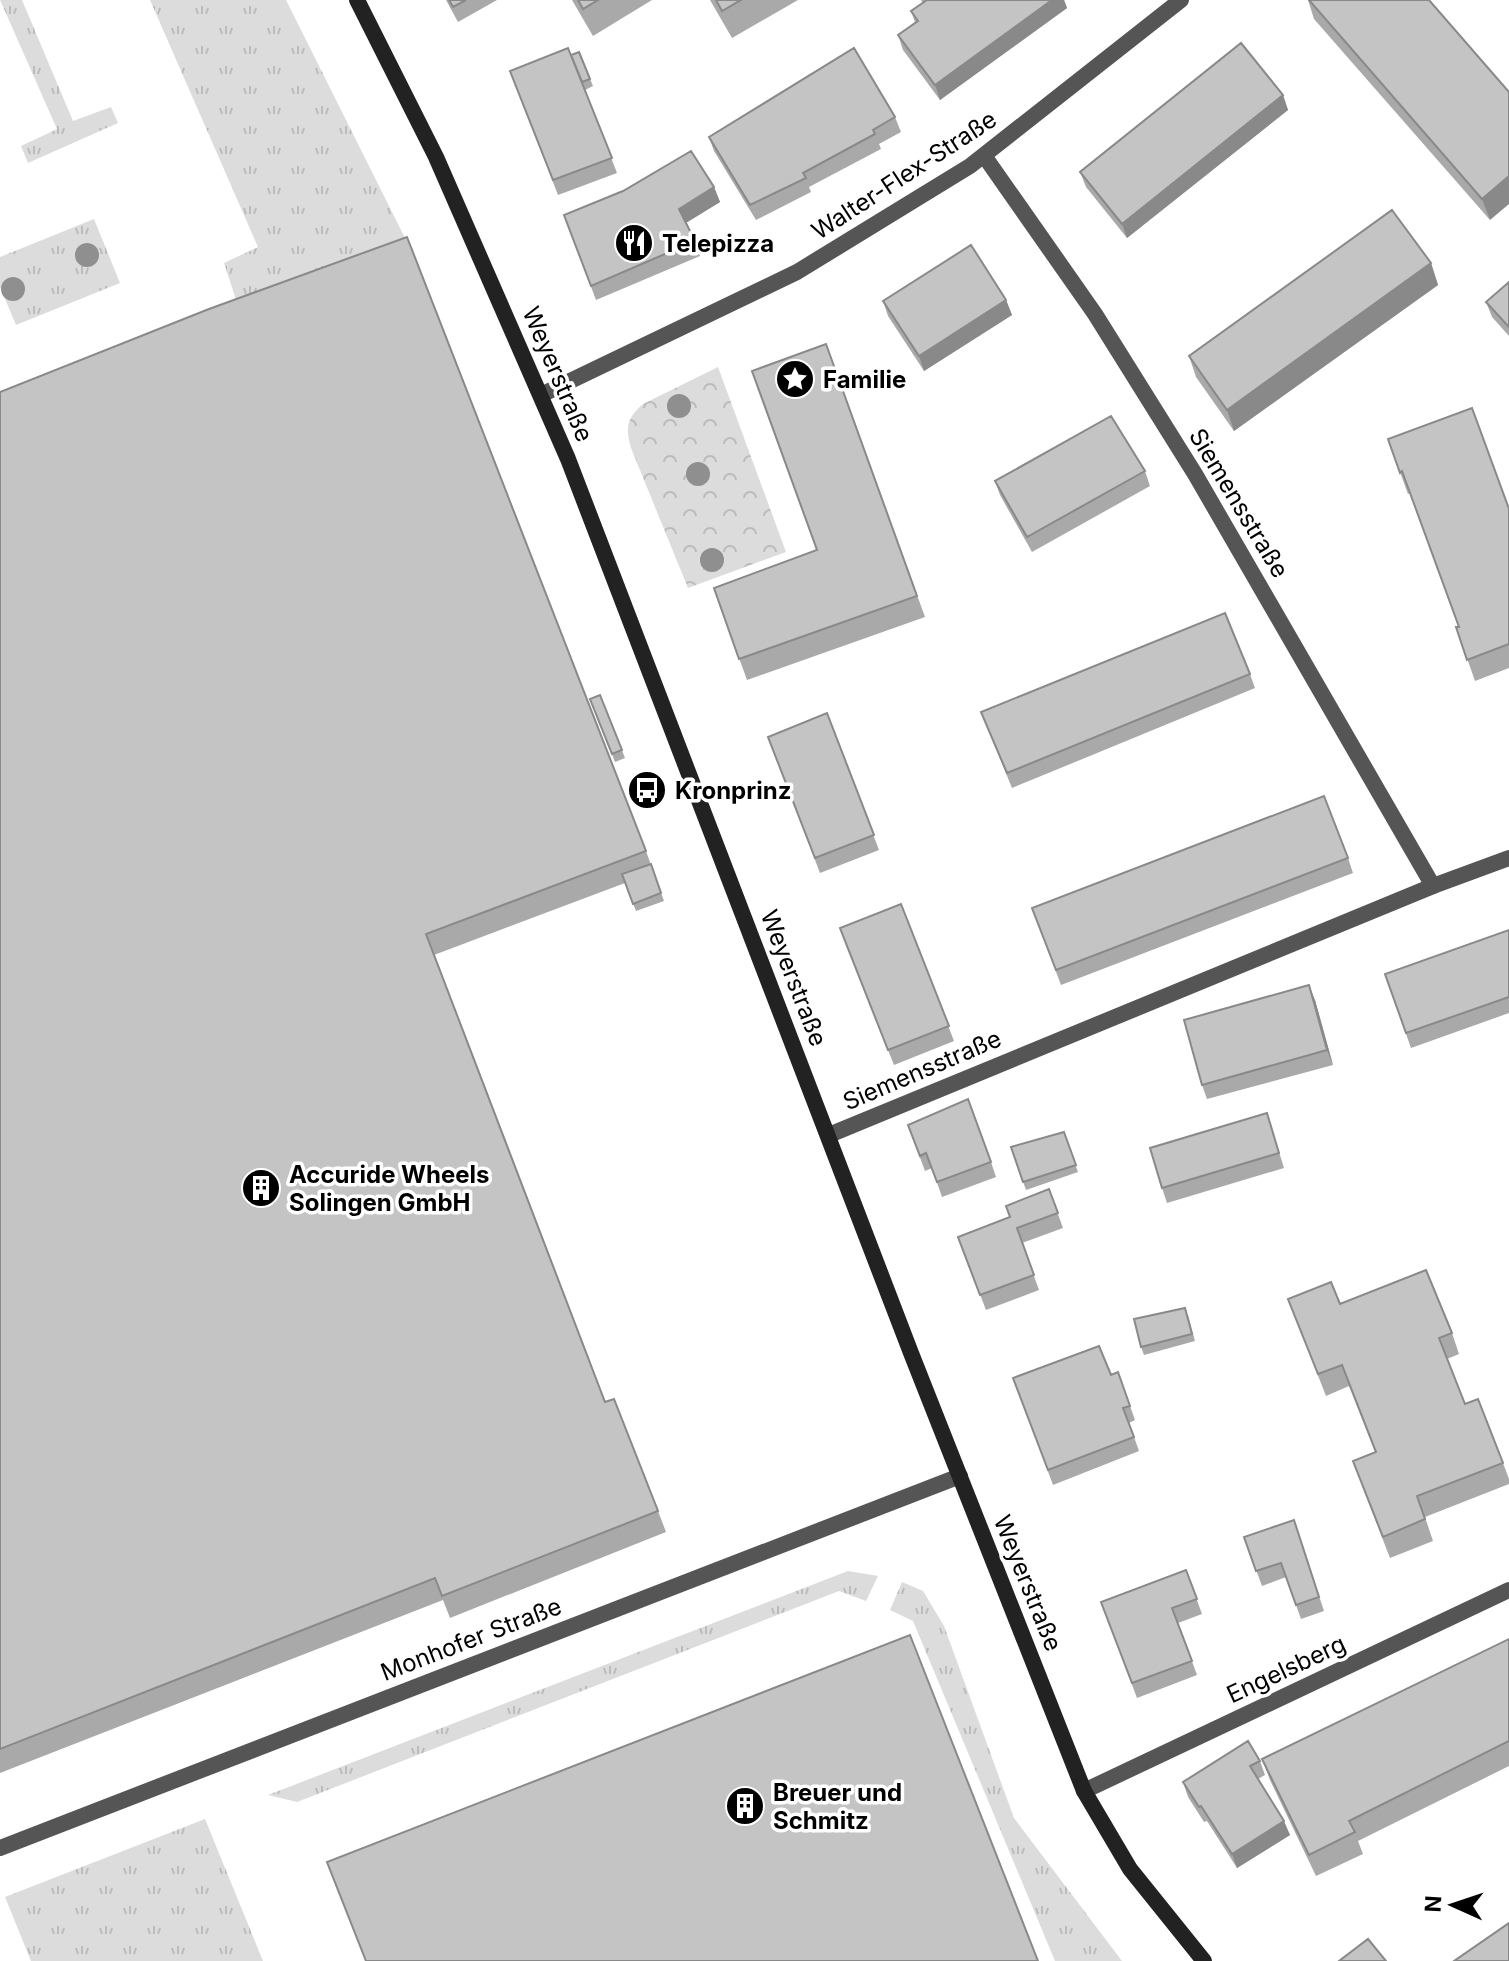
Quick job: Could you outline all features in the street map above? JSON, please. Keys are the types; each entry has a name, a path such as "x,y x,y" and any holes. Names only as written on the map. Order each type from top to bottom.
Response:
{"main road":[{"name":"Weyerstraße","path":"357,0 436,157 541,395 1084,1791 1130,1869 1204,1961"}],"street":[{"name":"Walter-Flex-Straße","path":"541,395 797,272 985,157 1181,0"},
{"name":"Siemensstraße","path":"985,157 1095,314 1195,474 1433,886"},
{"name":"Siemensstraße","path":"829,1135 1433,886 1509,858"},
{"name":"Monhofer Straße","path":"0,1848 960,1476"},
{"name":"Engelsberg","path":"1084,1791 1509,1590"}],"green space":[{"path":"0,0 22,0 73,121 111,107 118,123 28,163 21,146 57,129"},
{"path":"150,0 286,0 415,258 243,321 224,263 258,247"},
{"path":"94,219 120,283 16,325 0,287 0,257"},
{"path":"718,367 786,552 688,588 631,448 628,429 634,414 643,404"},
{"path":"848,1571 878,1576 866,1601 839,1591 297,1802 268,1795"},
{"path":"902,1582 923,1591 944,1626 1014,1818 1122,1961 1055,1961 913,1621 890,1610"},
{"path":"205,1819 263,1961 31,1961 5,1897"}],"building":[{"path":"449,0 466,0 453,7"},
{"path":"578,0 598,0 583,9"},
{"path":"716,0 741,0 722,11"},
{"path":"927,0 1052,0 935,85 898,35 918,21 911,11"},
{"path":"1309,0 1429,0 1509,92 1509,176 1482,199"},
{"path":"1241,43 1283,95 1122,224 1080,172"},
{"path":"568,48 612,158 553,180 510,71"},
{"path":"854,48 895,117 873,130 875,134 803,173 806,178 750,205 709,137"},
{"path":"579,52 590,79 582,82 571,55"},
{"path":"691,151 714,187 679,209 695,241 591,286 564,215 623,191"},
{"path":"1392,210 1431,263 1227,410 1189,356"},
{"name":"Accuride Wheels Solingen GmbH","path":"407,237 646,851 426,934 605,1402 614,1399 658,1511 442,1596 435,1578 0,1749 0,392 209,309"},
{"path":"971,245 1006,300 919,356 883,301"},
{"path":"1509,282 1509,327 1486,302"},
{"path":"826,344 917,596 739,659 714,588 817,550 752,371"},
{"path":"1472,408 1509,509 1509,644 1467,660 1456,627 1459,627 1388,439"},
{"path":"1111,416 1145,471 1027,537 995,481"},
{"path":"1225,613 1250,674 1007,773 981,712"},
{"path":"600,695 622,750 612,754 590,699"},
{"path":"827,713 874,835 815,858 768,737"},
{"path":"1324,796 1348,858 1056,970 1032,908"},
{"path":"651,864 661,893 633,904 622,874"},
{"path":"901,904 949,1026 888,1050 840,928"},
{"path":"1509,930 1509,997 1406,1033 1385,974"},
{"path":"1309,985 1327,1050 1202,1085 1184,1020"},
{"path":"968,1099 991,1162 937,1182 926,1153 920,1156 908,1125"},
{"path":"1267,1113 1279,1153 1162,1188 1150,1148"},
{"path":"1064,1132 1076,1165 1023,1182 1011,1147"},
{"path":"1049,1189 1058,1213 1017,1228 1034,1275 980,1295 958,1237 1010,1217 1006,1206"},
{"path":"1426,1270 1452,1333 1439,1338 1465,1404 1478,1399 1503,1463 1417,1496 1425,1519 1383,1537 1353,1461 1376,1452 1342,1365 1318,1374 1288,1299 1331,1282 1340,1304"},
{"path":"1185,1308 1192,1334 1141,1347 1134,1319"},
{"path":"1099,1346 1111,1375 1118,1372 1130,1406 1123,1408 1134,1437 1048,1470 1013,1378"},
{"path":"1294,1520 1319,1597 1296,1605 1281,1563 1256,1571 1244,1537"},
{"path":"1186,1570 1197,1599 1172,1608 1192,1661 1132,1683 1101,1602"},
{"name":"Breuer und Schmitz","path":"910,1635 1038,1961 366,1961 327,1862"},
{"path":"1509,1639 1509,1741 1349,1821 1355,1832 1309,1855 1262,1759"},
{"path":"1248,1741 1260,1761 1250,1766 1284,1821 1232,1854 1183,1782"},
{"path":"1509,1923 1509,1961 1454,1961"},
{"path":"1368,1939 1386,1961 1339,1961"}],"place":[{"name":"Telepizza","path":"634,243"},
{"name":"Familie","path":"795,379"},
{"name":"Kronprinz","path":"647,790"},
{"name":"Accuride Wheels Solingen GmbH","path":"261,1188"},
{"name":"Breuer und Schmitz","path":"745,1806"}]}
